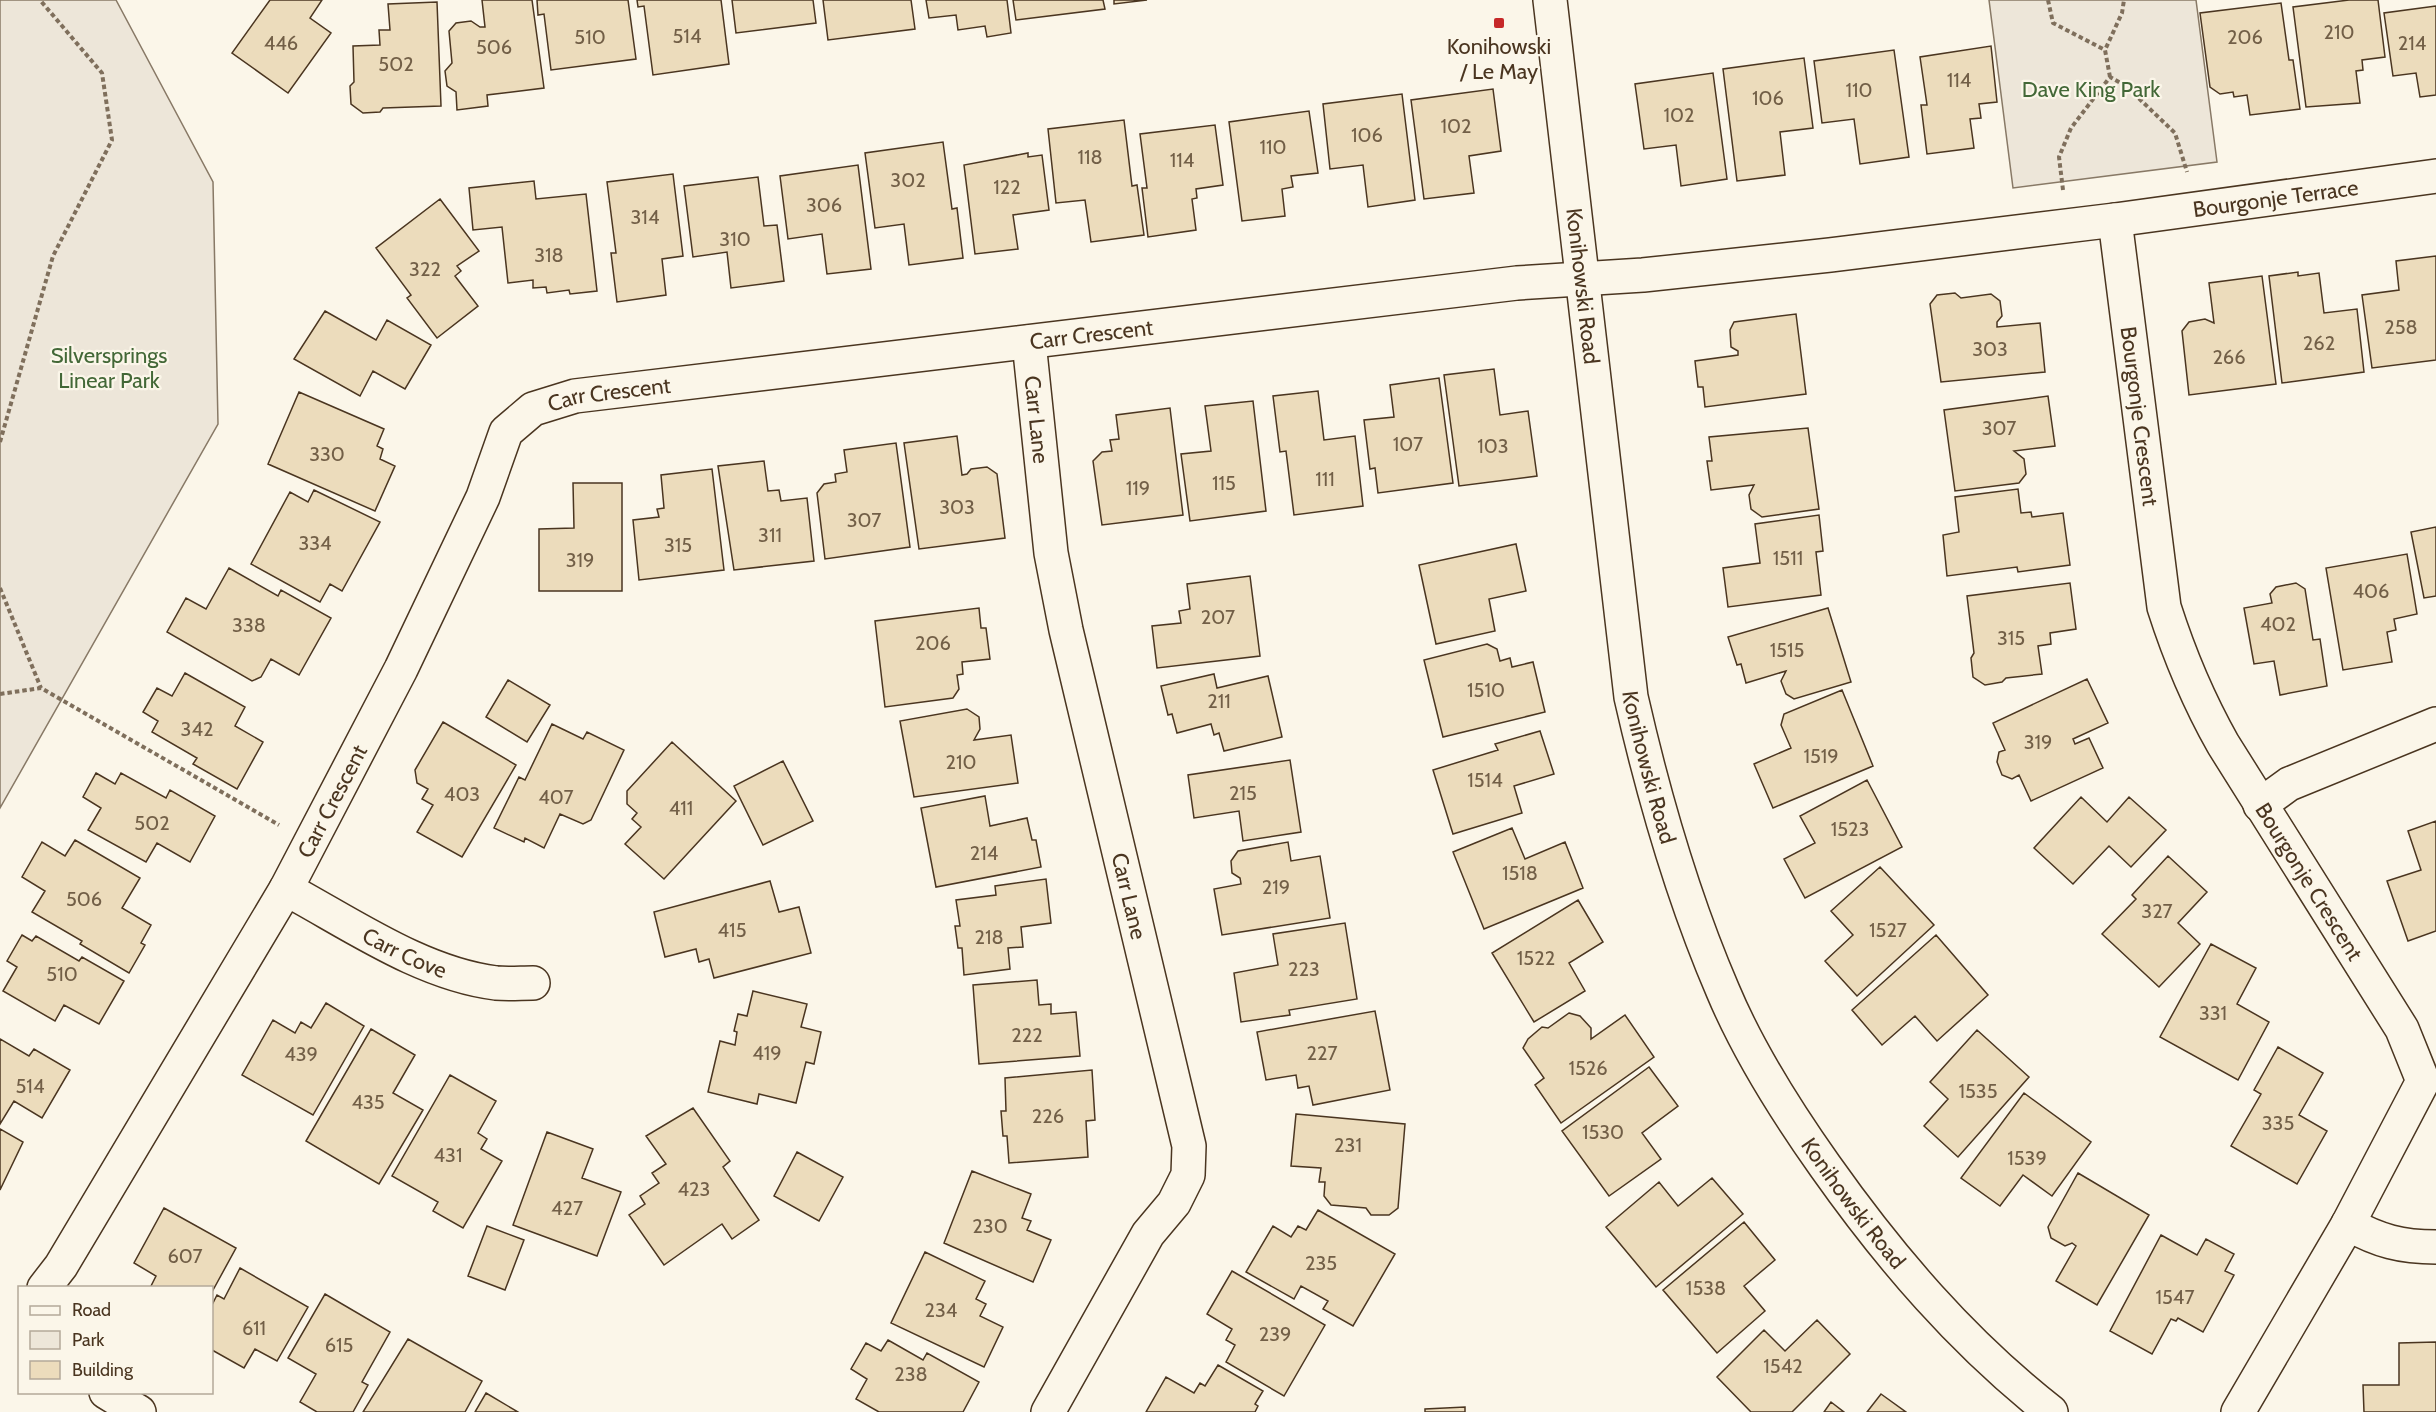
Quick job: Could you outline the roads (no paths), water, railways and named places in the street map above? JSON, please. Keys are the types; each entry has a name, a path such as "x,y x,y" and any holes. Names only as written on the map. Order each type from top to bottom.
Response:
{"street":[{"name":"Konihowski Road","path":"1550,0 1579,231 1581,278 1631,697 1648,771 1672,855 1724,993 1759,1063 1805,1137 1900,1266 1947,1318 2010,1380 2051,1412"},
{"name":"Bourgonje Terrace","path":"2115,220 2189,208 2436,177"},
{"path":"1581,278 1643,275 1830,255 2115,220"},
{"name":"Bourgonje Crescent","path":"2115,220 2164,607 2181,659 2197,699 2260,805 2402,1029 2429,1088 2238,1412"},
{"name":"Carr Crescent","path":"45,1286 61,1266 286,889 309,840 401,669 483,497 506,432 533,409 575,396 1581,278"},
{"name":"Carr Lane","path":"1029,342 1051,553 1064,619 1189,1146 1188,1175 1174,1203 1148,1234 1048,1412"},
{"path":"2260,805 2289,784 2436,724"},
{"name":"Carr Cove","path":"286,889 426,964 497,983 533,983"},
{"path":"2348,1224 2377,1240 2411,1247 2436,1247"},
{"path":"108,1394 139,1412"}],"place":[{"name":"Konihowski / Le May","path":"1499,23"}],"park label":[{"name":"Dave King Park","path":"2091,89"},
{"name":"Silversprings Linear Park","path":"109,368"}]}
